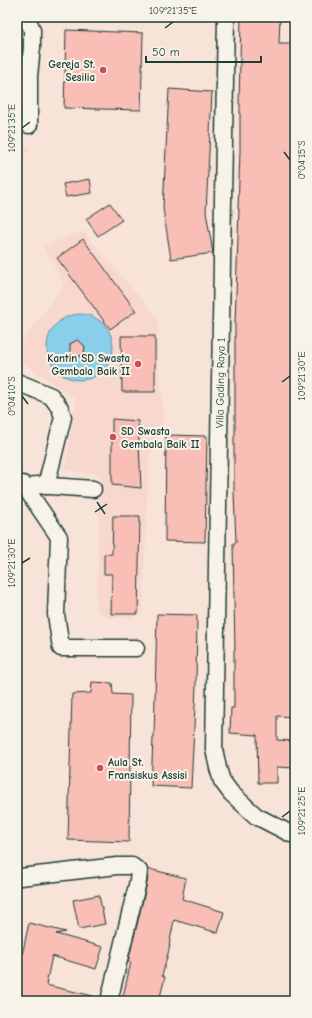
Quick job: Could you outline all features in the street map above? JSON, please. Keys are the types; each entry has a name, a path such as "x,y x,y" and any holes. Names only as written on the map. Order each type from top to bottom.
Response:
{"street":[{"path":"17,17 29,22 32,30 29,76 29,126"},
{"name":"Villa Gading Raya 1","path":"226,17 214,749 222,781 231,793 256,816 291,834 295,833"},
{"path":"17,382 51,396 60,408 63,417 46,486"},
{"path":"20,483 93,489"},
{"path":"20,483 59,537 56,614 61,648 136,648"},
{"path":"18,881 117,866 132,866 139,871 138,881 109,1001"}],"shaded area":[{"path":"17,133 29,152 17,160"},
{"name":"SD Swasta Gembala Baik II","path":"83,231 158,318 158,356 164,418 149,456 143,613 131,618 108,618 96,609 100,475 65,470 76,399 17,359 17,349 64,284 43,246"}],"water":[{"path":"80,314 93,316 103,324 111,334 113,347 111,360 103,370 93,378 80,380 67,378 57,370 49,360 47,347 49,334 57,324 67,316"}],"building":[{"path":"241,17 280,17 279,44 295,44 295,717 277,716 277,740 295,741 295,768 277,767 277,783 258,783 257,735 230,733 231,708 234,708 235,650 233,543 236,543 234,493 235,323 239,209"},
{"name":"Gereja St. Sesilia","path":"66,30 143,33 141,110 64,108"},
{"path":"169,89 212,92 206,212 213,253 171,259 163,208"},
{"path":"90,179 92,193 66,197 63,184"},
{"path":"110,203 122,220 98,236 86,219"},
{"path":"83,239 136,311 110,329 57,258"},
{"name":"Kantin SD Swasta Gembala Baik II","path":"121,336 155,336 155,392 122,392"},
{"path":"77,340 85,346 84,354 77,357 70,353 70,344"},
{"path":"112,419 138,421 141,488 112,485"},
{"path":"166,435 207,436 205,542 165,541"},
{"path":"113,516 140,516 138,614 111,614 112,574 104,574 104,554 112,554"},
{"path":"157,614 197,615 196,686 191,788 151,786 154,738"},
{"name":"Aula St. Fransiskus Assisi","path":"92,682 112,683 113,694 131,695 129,842 68,840 72,694 91,693"},
{"path":"149,869 186,878 182,899 224,912 218,933 174,920 170,946 162,976 165,977 159,1001 122,1001 131,962 128,962"},
{"path":"99,895 105,924 79,929 73,900"},
{"path":"29,923 66,932 56,934 103,947 96,969 52,956 46,985 93,996 92,1001 17,1001 17,978"}],"place":[{"name":"Gereja St. Sesilia","path":"103,70"},
{"name":"Kantin SD Swasta Gembala Baik II","path":"138,364"},
{"name":"SD Swasta Gembala Baik II","path":"113,437"},
{"name":"Aula St. Fransiskus Assisi","path":"100,768"}]}
